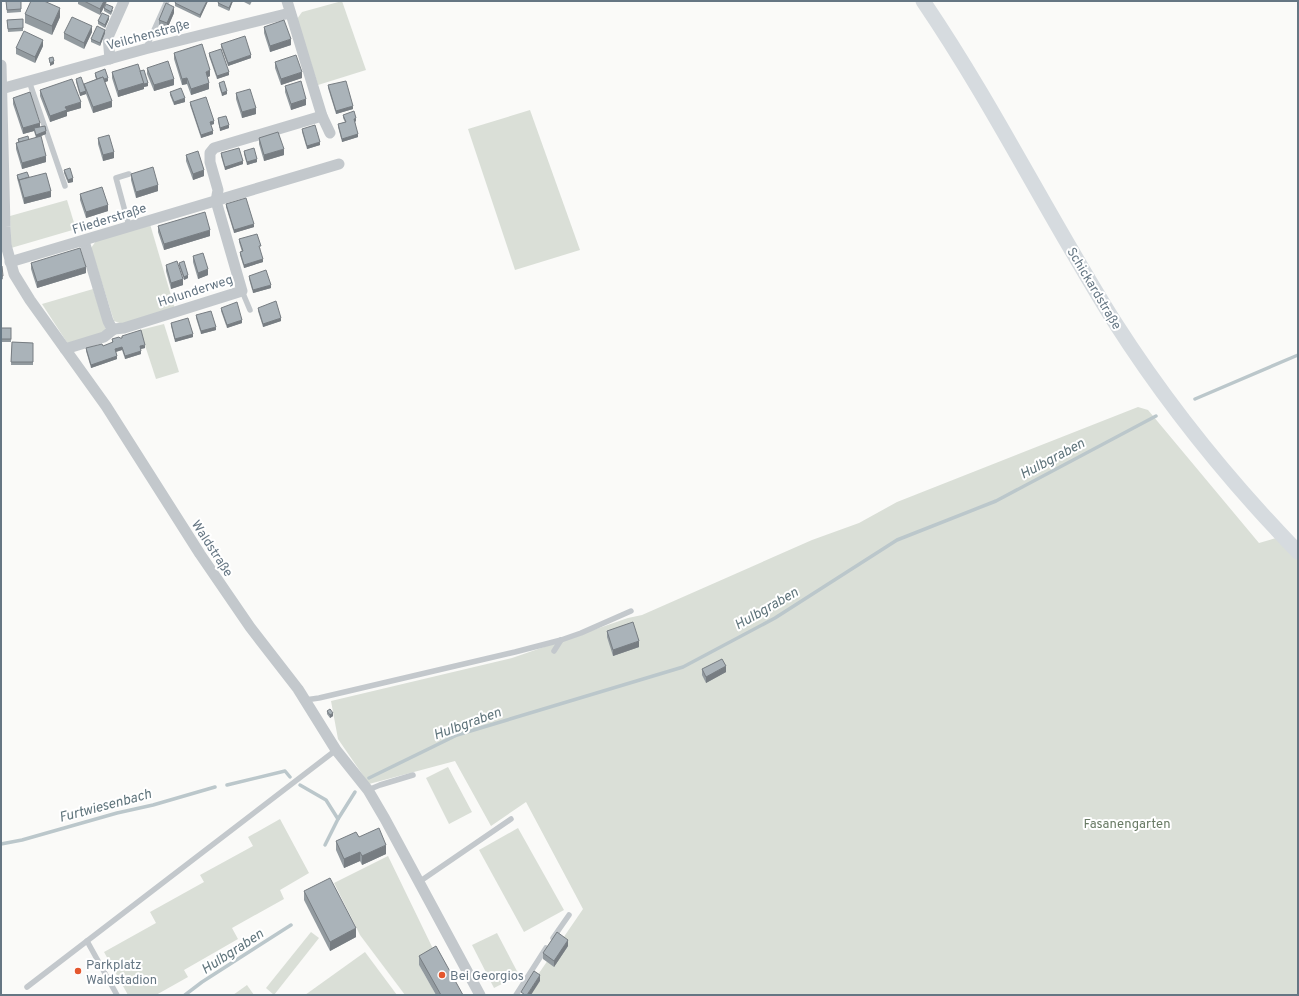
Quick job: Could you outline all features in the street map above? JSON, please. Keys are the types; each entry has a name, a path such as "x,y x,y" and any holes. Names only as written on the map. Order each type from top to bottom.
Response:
{"street":[{"path":"110,58 108,37 124,1"},
{"path":"287,1 322,116 330,133"},
{"name":"Schickardstraße","path":"923,1 964,63 1070,247 1134,350 1172,404 1228,475 1298,552"},
{"name":"Veilchenstraße","path":"2,89 110,58 290,12"},
{"path":"1,65 6,245 14,274 30,300 65,349"},
{"path":"216,201 218,190 210,162 210,153 214,148 322,116"},
{"name":"Fliederstraße","path":"10,262 339,164"},
{"name":"Holunderweg","path":"65,349 104,337 114,330 242,291 216,201"},
{"path":"84,241 108,320 114,330"},
{"name":"Waldstraße","path":"65,349 106,406 214,574 250,627 305,700 336,750 368,790 480,995"}],"lane":[{"path":"145,49 167,1"},
{"path":"29,81 65,186"},
{"path":"129,174 116,178 129,226"},
{"path":"242,291 250,310"},
{"path":"305,700 508,654 561,640 631,611"},
{"path":"554,651 561,640"},
{"path":"27,987 336,750"},
{"path":"368,790 413,775"},
{"path":"419,882 511,819"},
{"path":"516,995 568,915"},
{"path":"87,941 117,995"}],"green space":[{"path":"342,1 366,70 318,85 297,19 302,12"},
{"path":"530,110 580,250 515,270 468,129"},
{"path":"67,200 76,229 11,248 10,216"},
{"path":"150,224 175,309 122,324 114,321 91,248 96,241"},
{"path":"93,289 106,330 103,334 68,344 42,304"},
{"path":"164,324 179,372 156,379 140,330"},
{"name":"Fasanengarten","path":"1138,407 1148,410 1259,543 1276,538 1298,559 1298,995 524,995 583,909 526,802 491,826 455,761 369,784 338,739 331,701 512,658 628,618 642,615 812,540 859,523 897,502"},
{"path":"448,767 472,812 449,824 426,778"},
{"path":"280,819 309,873 280,890 284,899 232,928 238,939 184,970 188,977 156,995 128,995 104,952 156,923 150,912 204,882 200,875 253,846 248,837"},
{"path":"518,828 564,910 524,932 479,850"},
{"path":"388,856 436,955 419,965 436,995 405,995 360,935 334,883"},
{"path":"311,932 319,938 274,995 266,988"},
{"path":"497,933 519,975 494,988 472,945"},
{"path":"365,952 397,995 305,995"},
{"path":"247,985 254,995 233,995"}],"building":[{"path":"6,1 21,1 21,9 7,10"},
{"path":"31,1 44,1 60,8 52,26 25,14"},
{"path":"84,1 104,1 100,9"},
{"path":"176,1 207,1 200,15 175,3"},
{"path":"219,1 232,1 229,8 218,3"},
{"path":"166,3 174,7 167,23 159,20"},
{"path":"106,4 113,7 111,12 104,8"},
{"path":"102,13 109,16 105,25 98,21"},
{"path":"72,17 92,26 84,43 64,33"},
{"path":"23,19 23,28 8,29 7,20"},
{"path":"284,20 291,39 270,46 264,27"},
{"path":"97,26 105,30 100,43 91,39"},
{"path":"24,31 43,40 35,57 16,48"},
{"path":"245,36 251,55 228,63 221,44"},
{"path":"202,44 210,70 206,72 209,83 191,89 187,78 182,79 174,53"},
{"path":"221,49 229,72 217,76 209,53"},
{"path":"296,55 302,72 281,79 275,62"},
{"path":"53,57 54,61 50,63 49,58"},
{"path":"168,61 174,79 154,85 147,68"},
{"path":"138,64 144,83 118,91 112,72"},
{"path":"105,69 108,78 104,79 103,77 97,79 95,73"},
{"path":"144,70 148,83 144,84 140,71"},
{"path":"81,77 86,91 80,93 76,79"},
{"path":"103,77 112,101 93,107 84,84"},
{"path":"72,79 81,102 65,107 67,110 50,116 40,90"},
{"path":"224,81 227,91 222,93 219,83"},
{"path":"301,81 306,99 291,104 285,86"},
{"path":"346,81 353,106 336,111 328,85"},
{"path":"181,88 185,98 174,102 170,92"},
{"path":"250,89 256,108 242,112 236,93"},
{"path":"30,92 40,123 23,128 13,98"},
{"path":"206,97 214,121 210,122 213,131 201,135 190,102"},
{"path":"354,111 356,118 354,119 358,134 342,139 338,124 346,122 343,115"},
{"path":"226,116 229,125 220,128 218,118"},
{"path":"315,125 320,142 307,146 302,129"},
{"path":"45,126 46,131 36,135 34,128"},
{"path":"278,132 284,149 264,155 259,138"},
{"path":"109,135 114,152 103,155 98,138"},
{"path":"28,136 29,140 19,142 18,139"},
{"path":"41,136 46,156 22,163 16,143"},
{"path":"239,148 243,161 225,167 221,153"},
{"path":"254,148 257,159 247,162 244,151"},
{"path":"198,151 204,170 193,174 186,155"},
{"path":"153,167 158,185 136,192 131,174"},
{"path":"70,168 73,178 68,180 64,170"},
{"path":"27,172 29,177 19,181 17,175"},
{"path":"46,173 51,191 24,198 19,180"},
{"path":"102,187 108,205 86,212 80,194"},
{"path":"246,198 254,224 234,230 226,204"},
{"path":"205,212 210,230 164,244 158,226"},
{"path":"257,234 263,259 244,265 240,252 243,251 239,239"},
{"path":"80,248 86,267 37,282 31,263"},
{"path":"203,253 208,269 198,273 193,256"},
{"path":"177,261 183,279 171,283 166,265"},
{"path":"184,261 188,275 184,277 179,263"},
{"path":"2,266 3,276 1,276"},
{"path":"266,270 271,285 253,290 249,276"},
{"path":"276,301 281,318 263,324 258,308"},
{"path":"237,302 242,320 227,325 221,308"},
{"path":"211,311 216,327 201,331 196,315"},
{"path":"188,318 193,334 175,339 171,323"},
{"path":"1,328 11,328 11,339 1,339"},
{"path":"141,330 145,345 140,346 141,351 125,356 122,347 115,349 117,356 91,365 86,348 102,344 103,346 113,342 112,339 119,337 122,338 122,336"},
{"path":"12,342 33,343 33,362 11,362"},
{"path":"633,622 639,641 613,650 607,631"},
{"path":"722,659 726,666 706,677 702,669"},
{"path":"330,709 333,713 330,715 327,711"},
{"path":"379,828 386,845 362,856 360,852 344,859 336,841 356,832 359,837"},
{"path":"330,878 356,928 330,942 304,891"},
{"path":"557,932 568,940 554,961 543,953"},
{"path":"436,946 463,995 441,995 419,956"},
{"path":"534,971 540,975 527,995 525,995 521,992"}],"waterway":[{"name":"Hulbgraben","path":"1195,399 1298,355"},
{"name":"Hulbgraben","path":"369,778 457,735 683,667 775,618 897,540 996,501 1156,416"},
{"name":"Furtwiesenbach","path":"227,785 285,771 290,777"},
{"name":"Furtwiesenbach","path":"300,785 326,800 338,819"},
{"name":"Furtwiesenbach","path":"1,844 22,840 215,787"},
{"name":"Furtwiesenbach","path":"325,845 338,819 355,792"},
{"name":"Hulbgraben","path":"185,995 202,982 291,925"}],"place":[{"name":"Parkplatz Waldstadion","path":"78,971"},
{"name":"Bei Georgios","path":"442,975"}]}
